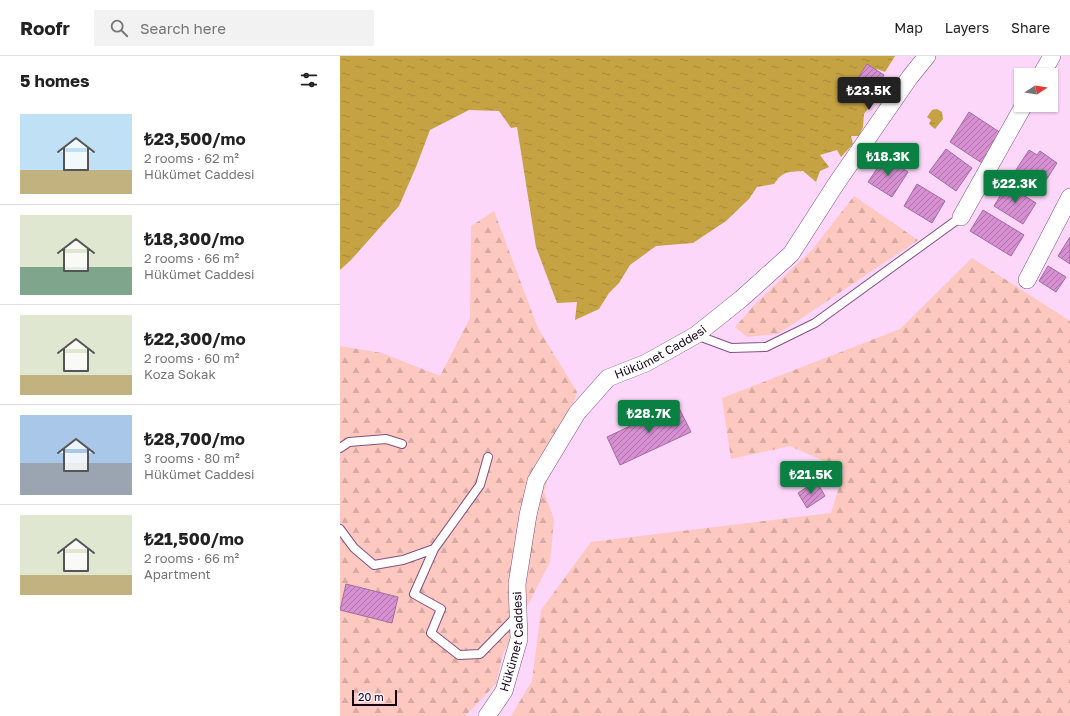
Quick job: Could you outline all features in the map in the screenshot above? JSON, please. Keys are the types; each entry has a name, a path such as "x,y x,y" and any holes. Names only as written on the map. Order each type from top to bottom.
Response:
{"street":[{"name":"Hükümet Caddesi","path":"487,716 504,691 519,639 518,584 528,515 536,481 577,413 608,378 646,363 696,335 741,299 791,254 836,184 927,56"},
{"path":"1045,68 1052,56"},
{"path":"961,217 1020,112"},
{"path":"1027,280 1070,197"}],"lane":[{"path":"696,335 731,348 766,347 815,323 961,217"},
{"path":"340,448 349,442 386,439 402,444"},
{"path":"488,457 480,485 434,549 414,594 440,609 431,633 459,655 480,654 519,615"},
{"path":"340,528 354,548 374,565 403,560 434,549"}],"green space":[{"path":"854,196 918,240 778,334 747,337 735,327 756,303 812,250"},
{"path":"494,211 538,328 577,392 544,491 554,520 550,562 503,654 496,684 465,716 340,716 340,346 382,353 440,376 470,318 471,226"},
{"path":"972,258 1070,321 1070,716 511,716 532,681 541,610 591,542 831,513 844,470 790,446 731,459 722,398 900,329"}],"water":[{"path":"340,56 895,56 885,72 877,69 860,97 871,105 864,114 863,127 859,136 851,136 853,144 841,157 837,150 820,155 829,167 820,171 816,182 803,171 783,174 774,184 757,187 749,199 726,221 693,243 656,246 630,265 619,283 609,293 599,309 575,320 577,302 557,303 536,247 517,127 511,128 499,111 469,110 430,130 399,206 351,260 340,270"},
{"path":"937,109 942,112 943,119 935,129 929,124 931,120 927,117 932,110"},
{"path":"898,145 909,152 899,166 889,159"}],"building":[{"path":"867,64 884,75 870,97 853,86"},
{"path":"969,112 1001,133 982,163 950,142"},
{"path":"946,149 972,168 956,191 929,172"},
{"path":"1029,150 1037,155 1040,151 1057,163 1036,196 1010,179"},
{"path":"885,157 908,172 892,197 868,182"},
{"path":"917,184 945,201 932,223 904,206"},
{"path":"1007,185 1036,203 1023,224 994,206"},
{"path":"983,210 1024,235 1011,256 970,231"},
{"path":"1070,237 1070,264 1058,256"},
{"path":"1048,266 1066,277 1056,292 1039,281"},
{"path":"677,404 691,432 620,465 607,437"},
{"path":"818,484 825,496 807,508 798,493 810,485 812,488"},
{"path":"346,584 398,597 392,623 340,610"}]}
